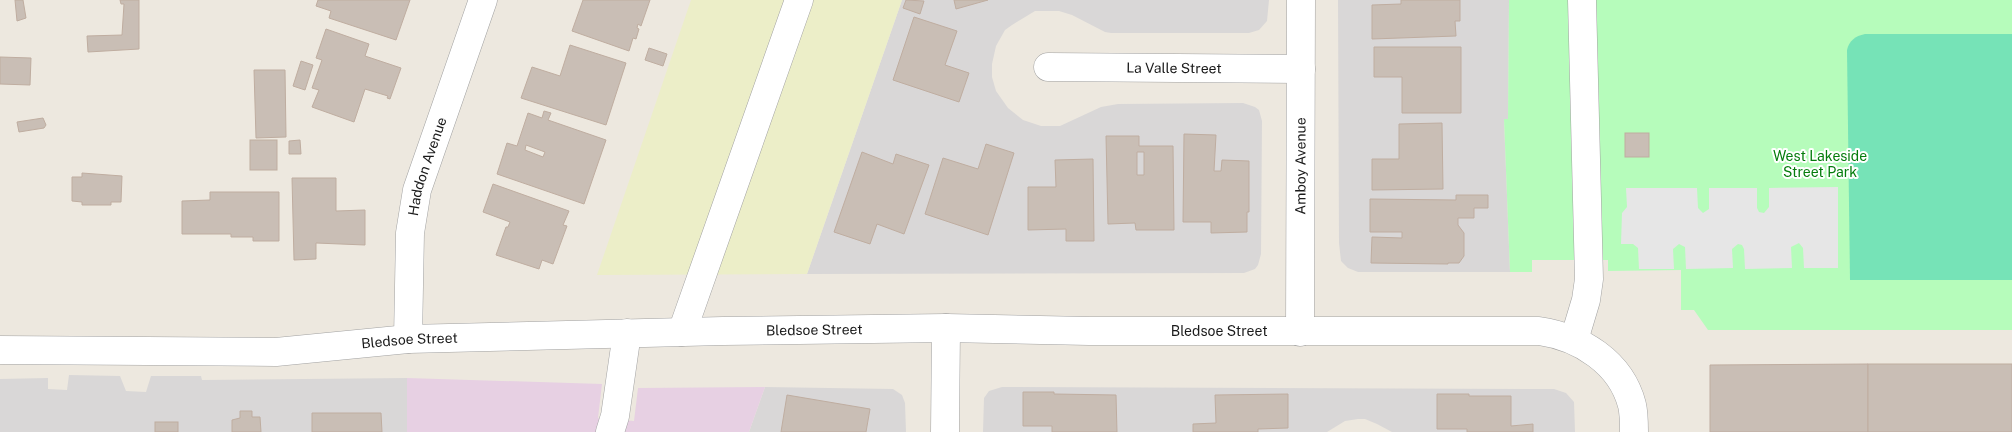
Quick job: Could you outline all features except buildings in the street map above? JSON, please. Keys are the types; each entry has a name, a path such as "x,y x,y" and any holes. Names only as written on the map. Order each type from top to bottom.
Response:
{"street":[{"name":"Haddon Avenue","path":"408,339 410,234 417,190 483,0"},
{"path":"682,332 799,0"},
{"name":"Amboy Avenue","path":"1300,0 1300,332"},
{"path":"1574,340 1586,300 1589,279 1582,0"},
{"name":"La Valle Street","path":"1048,67 1301,69"},
{"name":"Bledsoe Street","path":"0,350 276,352 408,339 628,333 946,328 1300,332 1539,331 1574,340 1591,349 1616,373 1626,388 1633,406 1634,432"},
{"path":"945,432 946,328"},
{"path":"610,432 615,416 628,333"}],"shaded area":[{"path":"902,0 1269,0 1267,21 1259,30 1249,33 1111,33 1059,11 1035,11 1005,30 996,46 992,64 992,77 996,91 1008,108 1023,120 1041,126 1060,126 1101,107 1118,104 1243,103 1259,110 1262,121 1261,254 1255,269 1244,273 807,274"},
{"path":"1338,0 1509,0 1508,119 1504,120 1510,272 1358,272 1348,268 1341,261 1339,243"},
{"path":"1838,187 1838,268 1804,268 1803,248 1799,243 1791,247 1792,268 1745,269 1744,249 1742,245 1738,244 1732,249 1733,268 1686,269 1685,247 1679,244 1673,249 1674,269 1639,269 1638,248 1633,244 1621,244 1622,213 1627,207 1626,188 1697,188 1698,208 1703,213 1709,209 1709,188 1757,188 1757,208 1759,212 1764,213 1769,207 1769,188"},
{"path":"69,375 120,376 126,391 146,392 151,376 201,376 202,380 407,378 407,432 0,432 0,379 48,378 48,389 67,390"},
{"path":"407,378 602,384 598,418 634,421 638,388 765,387 749,432 407,432"},
{"path":"765,387 893,389 902,395 905,403 906,432 749,432"},
{"path":"1002,387 1554,389 1566,393 1574,402 1575,432 1392,432 1365,419 1358,419 1345,421 1327,432 983,432 984,398 989,391"}],"green space":[{"path":"691,0 902,0 807,274 597,275"},
{"name":"West Lakeside Street Park","path":"1509,0 2012,0 2012,330 1708,330 1694,310 1681,310 1681,270 1608,271 1608,260 1532,260 1532,272 1510,272 1504,119 1508,119"},
{"path":"1865,34 2012,34 2012,280 1850,280 1847,50 1853,39"}]}
